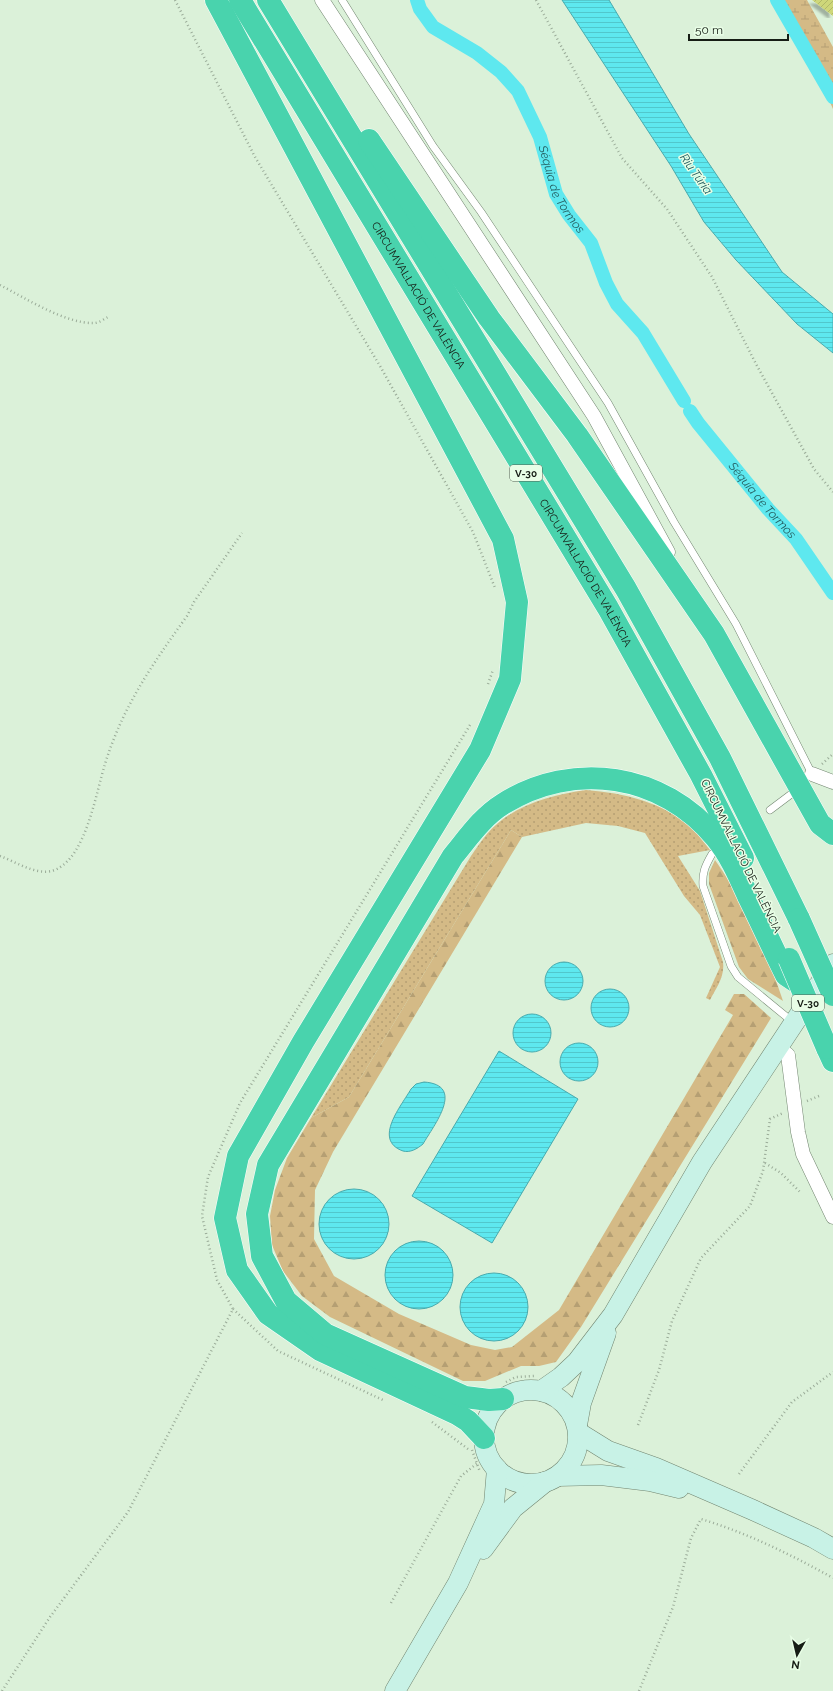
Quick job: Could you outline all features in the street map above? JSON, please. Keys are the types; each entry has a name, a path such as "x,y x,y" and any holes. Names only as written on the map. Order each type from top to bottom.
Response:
{"highway":[{"path":"216,0 503,539 518,602 510,679 480,750 302,1042 238,1156 225,1218 237,1270 268,1314 320,1350 457,1414 468,1421 483,1458"},
{"name":"CIRCUMVAL·LACIÓ DE VALÈNCIA","path":"240,0 608,608 701,775 745,860 785,960 801,985 830,1055"},
{"path":"269,1 334,88 489,318 576,435 714,634 806,780 820,824 833,834"},
{"name":"V-30","path":"269,1 626,589 720,758 799,919 833,994"},
{"path":"503,1391 489,1400 465,1397 326,1334 286,1301 262,1256 257,1214 268,1165 453,856 485,819 502,804 535,787 579,777 617,780 655,790 688,810 716,838 734,867 785,960"}],"main road":[{"path":"458,1583 494,1504 483,1458 490,1413 503,1391 514,1392 528,1390 538,1383 561,1377 577,1362 613,1314 702,1162 833,964"},
{"path":"395,1691 458,1583 512,1508 551,1479 572,1461 579,1442 578,1429 581,1403 613,1314"},
{"path":"538,1383 564,1402 572,1413 578,1429 608,1451 656,1468 814,1538 833,1549"},
{"path":"483,1458 507,1477 519,1482 532,1484 551,1479 600,1475 650,1481 722,1497"}],"street":[{"path":"322,0 594,416 714,634"},
{"path":"806,780 833,782"},
{"path":"778,1047 788,1055 798,1132 803,1154 833,1217"}],"lane":[{"path":"342,0 433,146 481,212 608,403 674,522 736,624 806,780 770,810"},
{"path":"712,854 704,866 702,875 703,886 731,966 738,977 794,1023"}],"path":[{"path":"175,0 255,157 380,366 439,471"},
{"path":"536,0 622,158 666,209 712,277 756,364 803,450 814,469 833,492"},
{"path":"0,285 52,312 79,321 95,323 108,317"},
{"path":"0,856 43,872 56,870 66,864 81,841 94,808 104,765 116,732 132,698 187,616 194,602 242,533"},
{"path":"638,1424 659,1370 672,1321 702,1258 750,1206 763,1171 770,1119 795,1107"},
{"path":"764,1163 780,1174 800,1192"},
{"path":"739,1474 792,1402 833,1372"},
{"path":"503,1391 516,1377 538,1383"},
{"path":"391,1602 461,1476 483,1458"},
{"path":"638,1691 673,1607 691,1538 701,1519 735,1530 795,1557 833,1578"}],"green space":[{"path":"775,0 807,0 833,47 833,109 808,53"},
{"path":"586,790 600,791 643,800 669,812 695,831 710,850 678,856 700,891 723,962 723,973 710,1000 706,998 720,967 700,915 684,896 645,833 618,826 586,823 522,837 511,830 349,1097 311,1118 471,856 487,834 508,816 533,803 546,798"},
{"path":"511,830 522,837 333,1152 315,1190 314,1239 334,1276 399,1314 471,1345 495,1350 512,1347 559,1310 733,1015 725,1010 734,994 744,994 771,1018 581,1327 556,1362 539,1366 521,1366 485,1381 463,1381 330,1317 302,1296 283,1271 272,1245 270,1216 275,1190 287,1158 311,1118 349,1097"},
{"path":"715,860 736,893 754,928 770,964 783,1001 748,979 739,967 709,884 709,873"}],"water":[{"name":"Riu Túria","path":"562,0 609,0 689,134 782,272 833,314 833,353 797,324 736,260 704,222 671,166"},
{"path":"560,962 568,962 578,967 582,974 582,988 578,995 568,1000 560,1000 550,995 548,992 545,985 545,977 550,967 553,965"},
{"path":"606,989 614,989 624,994 628,1001 628,1015 624,1022 614,1027 606,1027 596,1022 594,1019 591,1012 591,1004 596,994 599,992"},
{"path":"528,1014 536,1014 546,1019 550,1026 550,1040 546,1047 536,1052 528,1052 518,1047 516,1044 513,1037 513,1029 518,1019 521,1017"},
{"path":"575,1043 583,1043 593,1048 597,1055 597,1069 593,1076 583,1081 575,1081 565,1076 563,1073 560,1066 560,1058 565,1048 568,1046"},
{"path":"499,1051 578,1099 492,1243 412,1196"},
{"path":"424,1082 436,1085 443,1090 445,1098 443,1107 434,1127 423,1144 413,1150 403,1151 394,1146 390,1139 392,1122 411,1089 416,1084"},
{"path":"354,1189 373,1195 383,1205 389,1224 383,1243 373,1253 354,1259 335,1253 325,1243 319,1224 325,1205 335,1195"},
{"path":"412,1241 426,1241 438,1246 448,1256 453,1268 453,1282 448,1294 438,1304 426,1309 412,1309 400,1304 390,1294 385,1282 385,1268 390,1256 400,1246"},
{"path":"487,1273 501,1273 513,1278 523,1288 528,1300 528,1314 523,1326 513,1336 501,1341 487,1341 475,1336 465,1326 460,1314 460,1300 465,1288 475,1278"}],"building":[{"path":"812,0 833,0 833,16"}],"waterway":[{"name":"Séquia de Tormos","path":"417,0 420,9 433,27 477,53 501,72 518,91 540,137 556,194 569,215 591,243 606,283 617,304 643,333 684,401"},
{"path":"777,0 833,97"},
{"name":"Séquia de Tormos","path":"690,411 698,423 768,509 796,539 833,593"}]}
